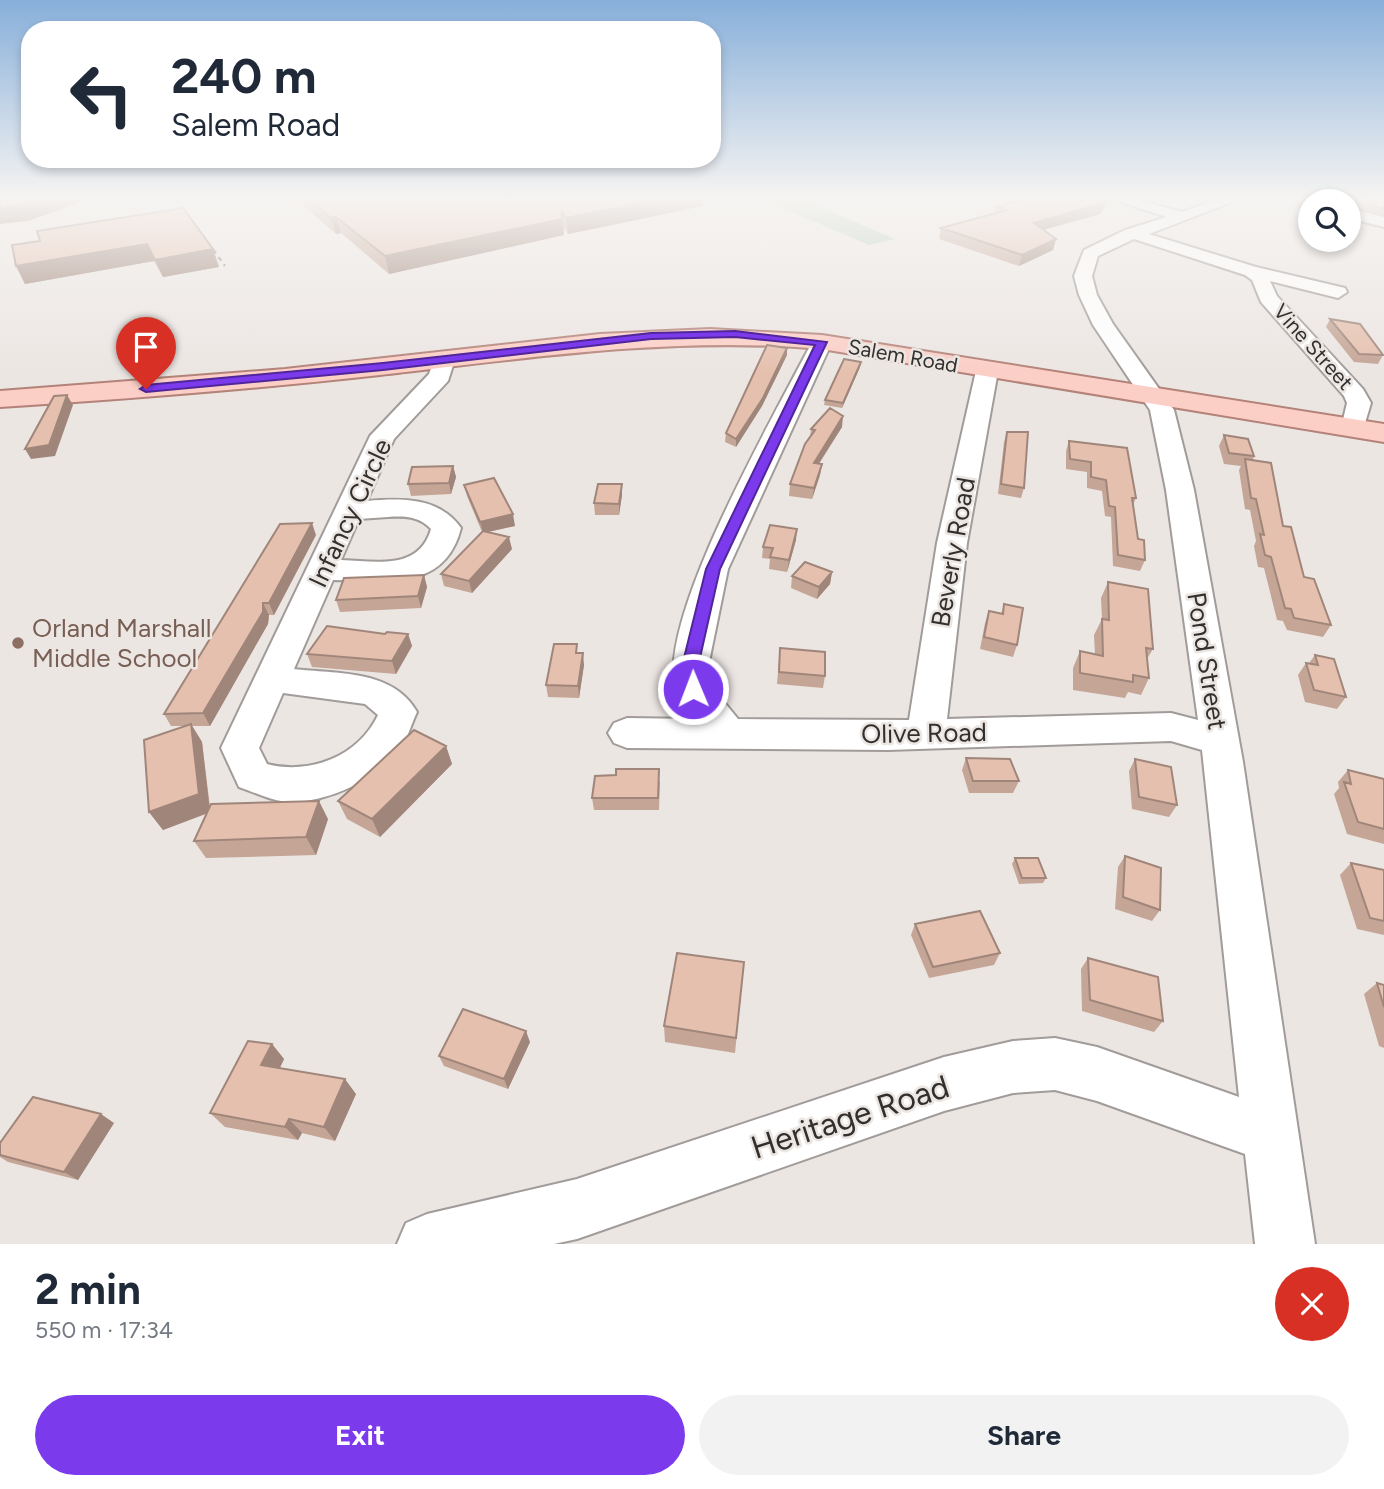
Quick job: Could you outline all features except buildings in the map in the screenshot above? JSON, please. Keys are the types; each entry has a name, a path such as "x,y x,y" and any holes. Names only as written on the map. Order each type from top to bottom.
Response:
{"main road":[{"name":"Salem Road","path":"0,399 240,381 684,334 762,336 822,342 1153,398 1384,433"}],"street":[{"name":"Pond Street","path":"1089,257 1083,276 1088,295 1103,325 1162,410 1180,490 1219,740 1285,1244"},
{"path":"1207,257 1251,271 1338,292"},
{"name":"Vine Street","path":"1251,271 1260,278 1268,298 1354,394 1359,403 1353,428"},
{"path":"728,733 693,689 691,662 697,631 713,569 822,342"},
{"name":"Infancy Circle","path":"271,679 383,436 440,376 444,359"},
{"name":"Beverly Road","path":"926,734 952,543 987,371"},
{"path":"323,569 412,569 428,558 444,537 446,528 432,514 404,509 349,511"},
{"name":"Olive Road","path":"627,733 926,734 1171,727 1219,740"},
{"name":"Heritage Road","path":"427,1244 577,1209 944,1084 1013,1067 1055,1064 1097,1074 1272,1136"}],"railway":[{"path":"218,257 225,266"}],"place":[{"name":"Orland Marshall Middle School","path":"18,643"}],"route":[{"path":"146,389 383,367 651,336 735,334 822,342 713,569 691,662 693,689"}]}
